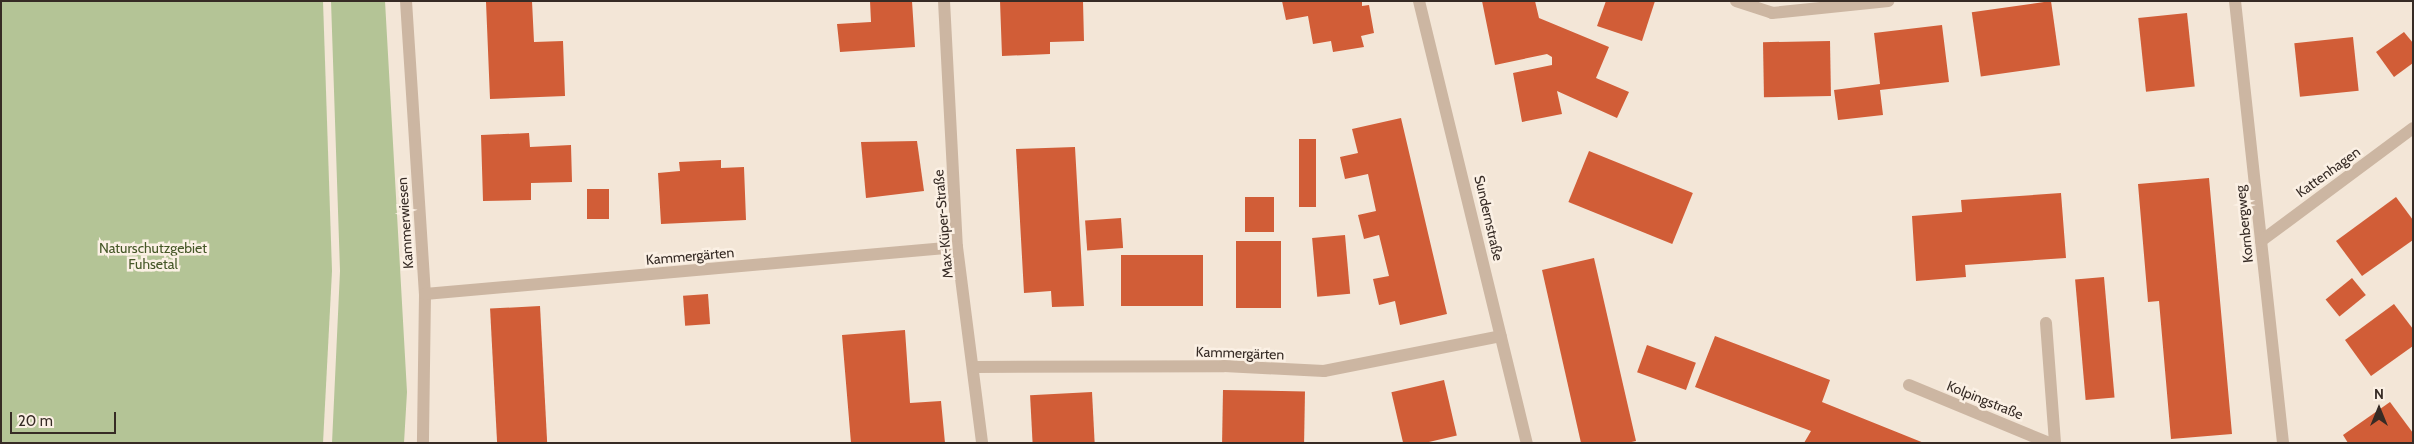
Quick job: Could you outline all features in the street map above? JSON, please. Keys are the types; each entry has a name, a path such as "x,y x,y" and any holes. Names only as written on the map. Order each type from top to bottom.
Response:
{"street":[{"name":"Kammerwiesen","path":"406,1 425,294 423,443"},
{"name":"Max-Küper-Straße","path":"944,1 957,246 975,367 982,443"},
{"name":"Sundernstraße","path":"1419,1 1527,443"},
{"path":"1736,1 1772,13 1888,1"},
{"name":"Kornbergweg","path":"2235,1 2283,443"},
{"name":"Kattenhagen","path":"2260,241 2413,128"},
{"name":"Kammergärten","path":"425,294 957,246"},
{"path":"2046,323 2056,443"},
{"name":"Kammergärten","path":"975,367 1224,366 1324,371 1501,336"},
{"name":"Kolpingstraße","path":"1909,385 2049,443"}],"green space":[{"name":"Naturschutzgebiet Fuhsetal","path":"1,1 323,1 332,271 323,443 1,443"},
{"path":"331,1 385,1 407,392 404,443 332,443 340,271"}],"building":[{"path":"532,1 534,42 563,41 565,96 490,99 486,2"},
{"path":"870,1 912,1 915,47 840,52 837,24 871,22"},
{"path":"1000,1 1083,1 1084,41 1050,42 1050,54 1002,56"},
{"path":"1282,1 1362,1 1362,6 1369,5 1374,33 1361,36 1364,47 1333,52 1331,41 1313,44 1308,16 1286,20"},
{"path":"1482,1 1535,1 1539,18 1609,47 1596,78 1629,92 1617,118 1557,91 1562,114 1522,122 1513,73 1552,65 1552,57 1547,54 1495,65"},
{"path":"1606,1 1655,1 1642,41 1597,26"},
{"path":"2051,1 2060,65 1981,77 1972,12"},
{"path":"2187,13 2195,87 2146,92 2138,18"},
{"path":"1942,25 1949,82 1880,90 1883,115 1838,120 1834,90 1880,84 1874,33"},
{"path":"2404,32 2413,43 2413,63 2394,77 2376,52"},
{"path":"2353,37 2359,91 2300,97 2294,43"},
{"path":"1830,41 1831,96 1764,97 1763,42"},
{"path":"1401,118 1447,314 1400,325 1395,301 1379,305 1373,279 1389,276 1379,235 1364,239 1358,215 1376,211 1368,174 1345,179 1340,157 1358,153 1352,129"},
{"path":"529,133 530,147 571,145 572,182 531,183 531,200 483,201 481,135"},
{"path":"1299,139 1316,139 1316,207 1299,207"},
{"path":"917,141 924,191 866,198 861,142"},
{"path":"1075,147 1084,306 1052,307 1051,291 1024,293 1016,149"},
{"path":"1589,151 1693,193 1672,244 1568,202"},
{"path":"721,160 721,168 744,167 746,220 661,224 658,173 680,171 679,162"},
{"path":"2209,178 2232,434 2171,439 2159,301 2148,302 2138,184"},
{"path":"587,189 609,189 609,219 587,219"},
{"path":"2061,193 2066,258 1965,265 1966,277 1916,281 1912,216 1962,212 1961,200"},
{"path":"1245,197 1274,197 1274,232 1245,232"},
{"path":"2396,197 2413,220 2413,240 2362,276 2336,241"},
{"path":"1121,218 1123,248 1087,250 1085,221"},
{"path":"1345,235 1350,294 1317,297 1312,238"},
{"path":"1236,241 1281,241 1281,308 1236,308"},
{"path":"1121,255 1203,255 1203,306 1121,306"},
{"path":"1594,258 1636,441 1627,443 1581,443 1542,270"},
{"path":"2104,277 2115,398 2086,400 2075,280"},
{"path":"2352,278 2366,295 2339,316 2326,299"},
{"path":"708,294 710,324 685,326 683,296"},
{"path":"2394,304 2413,329 2413,346 2371,376 2345,340"},
{"path":"540,306 547,443 497,443 490,309"},
{"path":"905,330 910,403 941,401 945,443 851,443 842,335"},
{"path":"1715,336 1830,380 1822,402 1924,443 1804,443 1811,431 1695,387"},
{"path":"1647,345 1696,363 1686,390 1637,372"},
{"path":"1444,380 1457,436 1425,443 1403,443 1391,392"},
{"path":"1223,390 1305,391 1304,443 1222,443"},
{"path":"1092,392 1095,443 1033,443 1030,395"},
{"path":"2390,402 2413,433 2413,443 2348,443 2343,435"}]}
